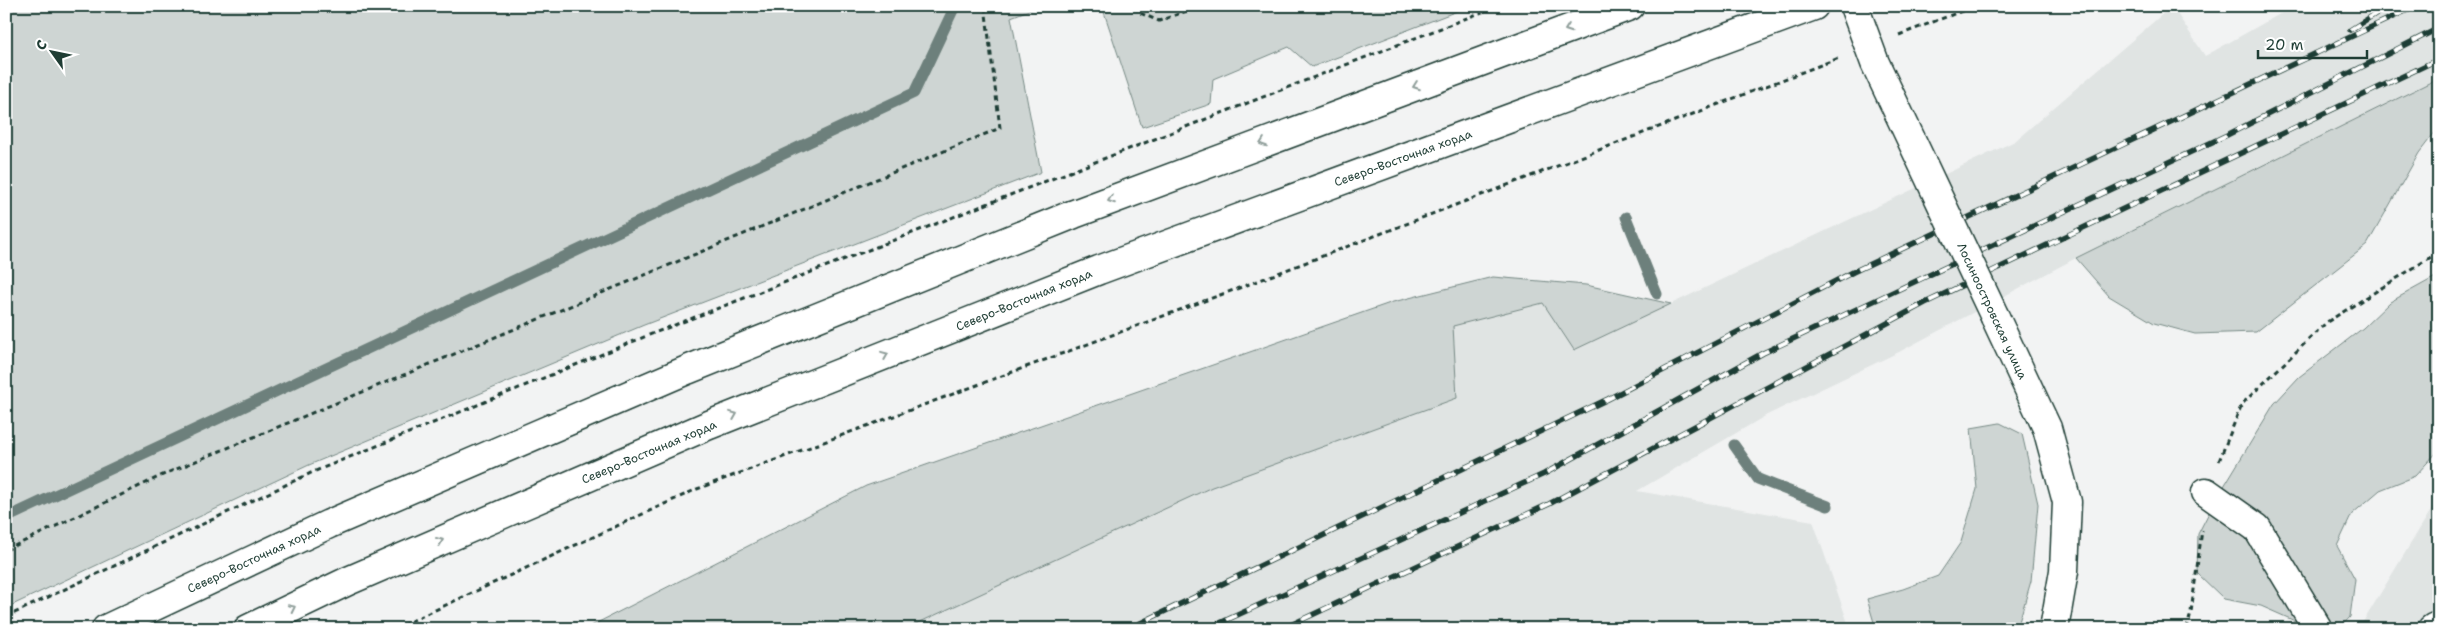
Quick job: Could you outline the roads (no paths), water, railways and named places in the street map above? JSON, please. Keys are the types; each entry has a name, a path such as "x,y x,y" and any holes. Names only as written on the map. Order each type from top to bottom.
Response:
{"main road":[{"name":"Северо-Восточная хорда","path":"106,629 329,524 687,370 1074,214 1630,6"},
{"name":"Северо-Восточная хорда","path":"248,629 348,581 709,425 1081,277 1814,6"},
{"name":"Лосиноостровская улица","path":"1854,6 1875,63 2047,428 2067,502 2064,571 2054,629"},
{"path":"2206,492 2257,528 2318,629"}],"waterway":[{"path":"6,518 914,93 955,6"},
{"path":"1626,217 1657,294"},
{"path":"1734,445 1758,479 1828,506"}],"railway":[{"path":"2350,30 2388,6"},
{"path":"1128,629 1608,399 1853,272 2416,6"},
{"path":"1207,629 1544,474 1763,353 2227,135 2439,28"},
{"path":"1282,629 1549,504 1925,303 2439,59"}]}
